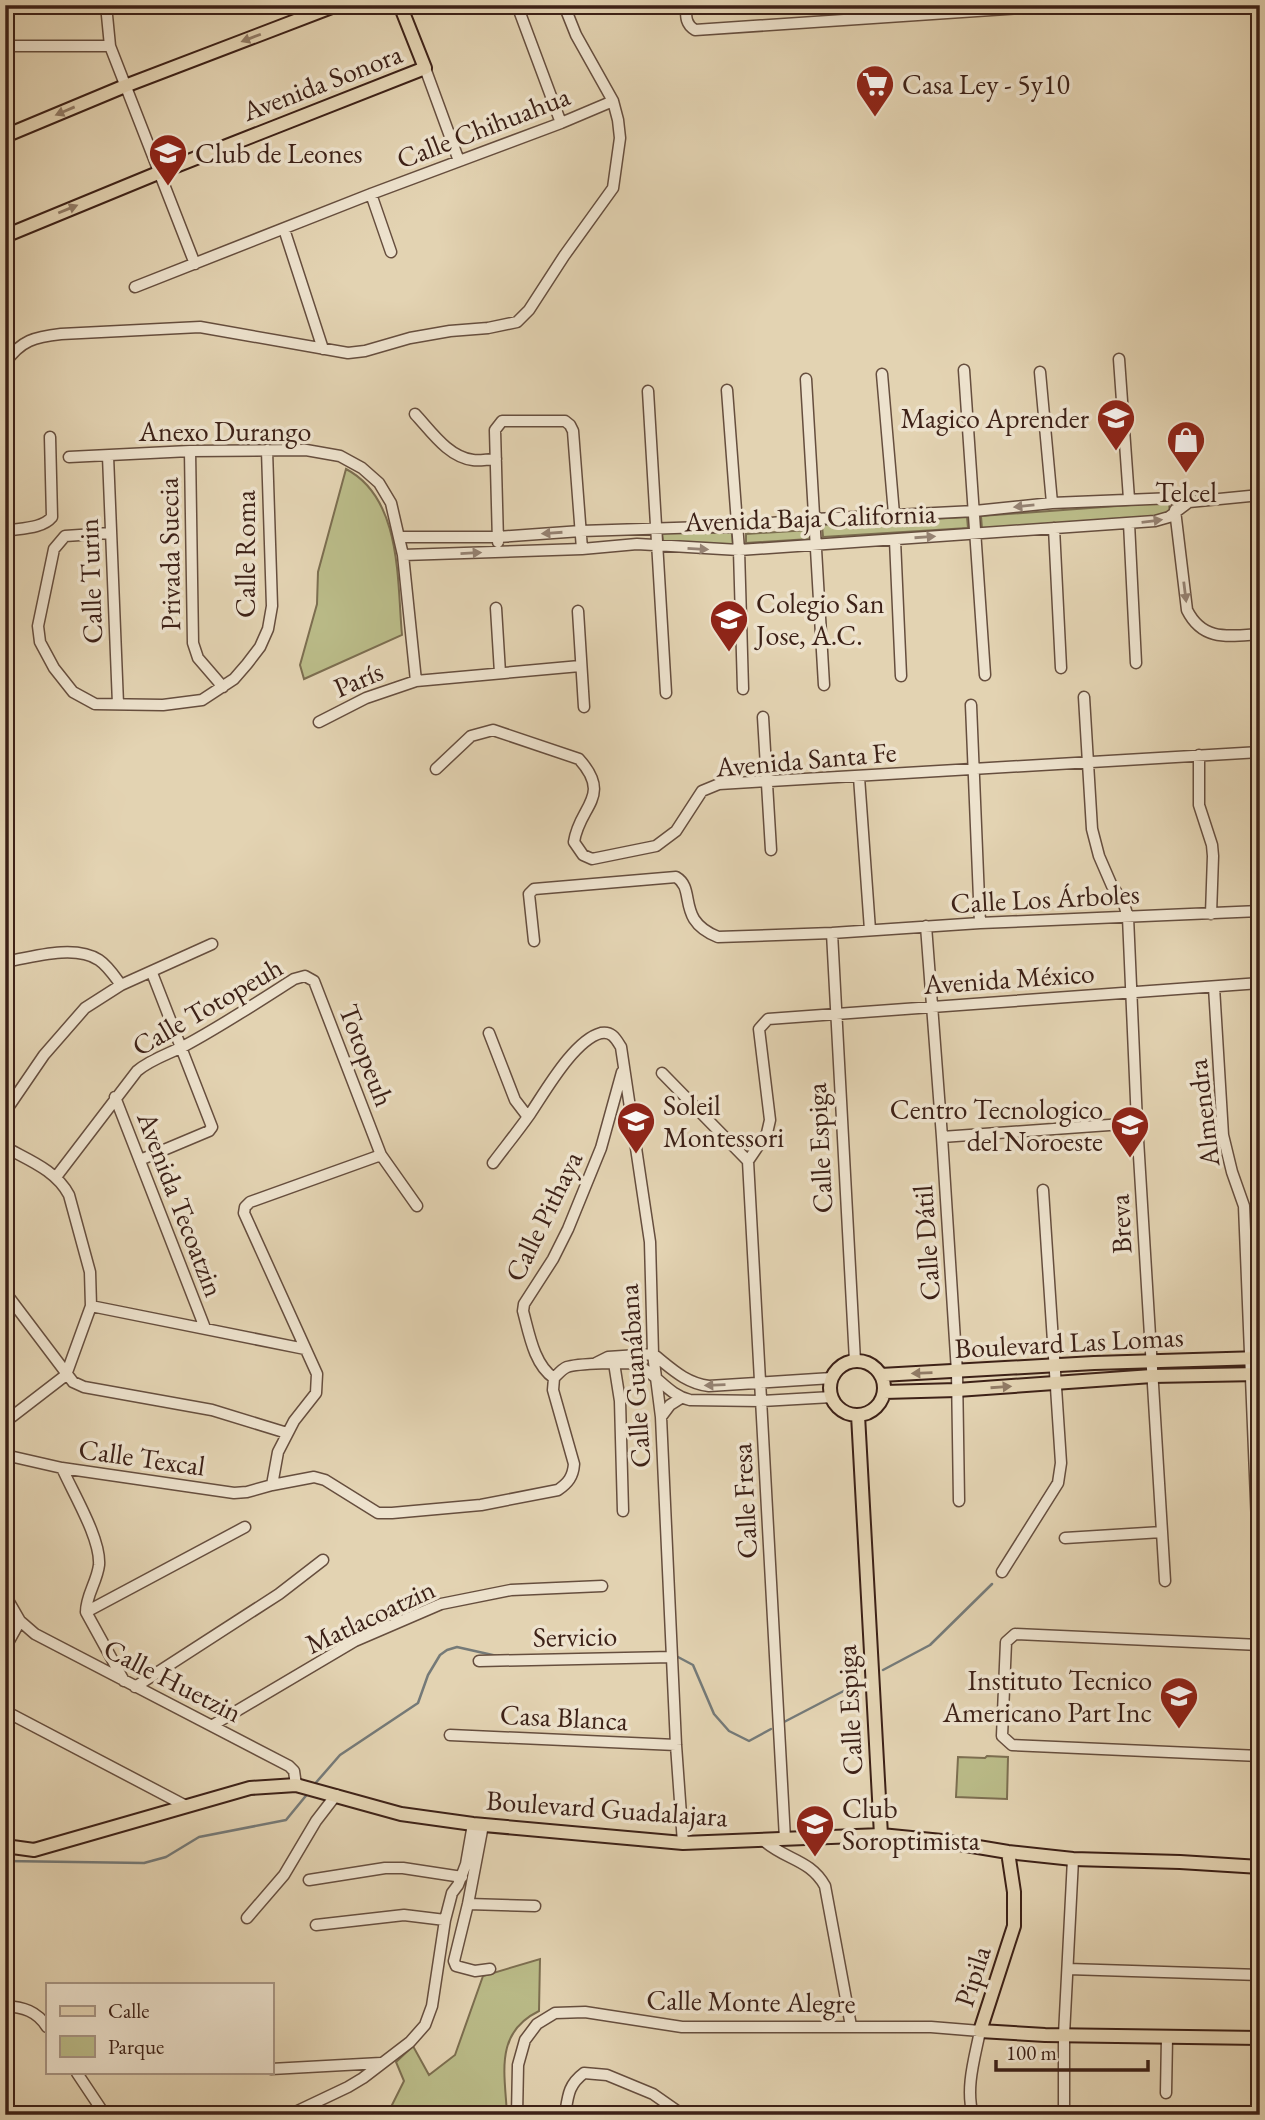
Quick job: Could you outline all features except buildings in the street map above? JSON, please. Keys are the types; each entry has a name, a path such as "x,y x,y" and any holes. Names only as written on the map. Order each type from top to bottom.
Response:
{"main road":[{"path":"5,136 125,86 337,5"},
{"path":"400,5 425,68"},
{"name":"Avenida Sonora","path":"158,173 425,68"},
{"path":"5,236 158,173"},
{"name":"Boulevard Las Lomas","path":"881,1375 1255,1358"},
{"path":"865,1362 881,1375 884,1392 881,1401 867,1413 858,1415 847,1412 838,1406 832,1397 832,1378 845,1364 865,1362"},
{"name":"Boulevard Las Lomas","path":"884,1392 957,1390 1152,1376 1255,1374"},
{"name":"Calle Espiga","path":"858,1415 881,1835"},
{"name":"Boulevard Guadalajara","path":"5,1846 34,1850 250,1788 300,1786 401,1814 478,1825 683,1843 881,1835 1073,1859 1180,1861 1260,1867"},
{"name":"Pipila","path":"981,2031 1014,1926 1014,1892 1008,1852"},
{"path":"981,2031 1016,2034 1260,2038"}],"street":[{"path":"106,5 110,46 195,264"},
{"path":"517,5 561,123"},
{"path":"5,363 18,348 38,337 200,327 348,353 410,338 517,322 524,317 613,188 620,138 613,101 576,35 564,5"},
{"path":"686,5 687,22 695,30 924,10 1067,5"},
{"path":"5,46 110,46"},
{"path":"425,68 459,161"},
{"name":"Calle Chihuahua","path":"135,287 613,101"},
{"path":"371,194 391,252"},
{"path":"284,229 323,349"},
{"path":"1119,359 1129,499"},
{"path":"964,370 985,675"},
{"path":"1040,372 1052,503"},
{"path":"882,374 894,514"},
{"path":"806,379 824,685"},
{"path":"727,390 739,550 743,689"},
{"path":"648,391 666,694"},
{"path":"415,414 445,447 457,455 471,460 496,459"},
{"path":"499,552 495,430 502,421 565,421 570,425 573,431 582,549"},
{"path":"5,531 43,524 52,517 50,437"},
{"name":"Calle Roma","path":"110,533 65,536 54,549 38,626 40,642 54,668 73,692 95,704 163,705 202,700 234,679 260,647 268,629 272,606 267,450"},
{"name":"Anexo Durango","path":"69,457 306,450 340,456 362,468 379,483 391,503 400,537 416,681"},
{"name":"Privada Suecia","path":"190,452 193,643 198,658 223,687"},
{"name":"Calle Turin","path":"108,456 118,704"},
{"name":"Avenida Baja California","path":"400,537 498,537 582,531 736,526 975,511 1052,503 1174,498 1189,502 1260,495"},
{"path":"1174,498 1187,610 1194,622 1203,631 1216,635 1260,635"},
{"name":"Avenida Baja California","path":"403,555 582,549 621,544 739,550 895,540 1163,520 1189,502"},
{"path":"1129,523 1136,663"},
{"path":"1054,528 1062,668"},
{"path":"895,540 901,676"},
{"path":"496,608 500,673"},
{"path":"579,611 584,707"},
{"path":"416,681 580,666"},
{"name":"París","path":"319,722 366,698 416,681"},
{"path":"1084,697 1091,829 1099,856 1112,886 1123,901 1128,917"},
{"path":"971,705 980,923"},
{"path":"763,717 771,850"},
{"name":"Avenida Santa Fe","path":"436,769 471,736 493,730 579,759 589,771 594,785 593,799 575,833 574,842 583,855 592,859 656,846 676,831 702,791 719,784 1260,752"},
{"path":"1199,755 1199,805 1213,856 1211,914"},
{"path":"859,777 870,930"},
{"name":"Calle Los Árboles","path":"534,941 529,894 534,889 676,877 684,885 696,924 707,933 718,937 1260,911"},
{"name":"Breva","path":"1128,917 1136,1123 1165,1581"},
{"name":"Calle Dátil","path":"926,926 957,1372 959,1501"},
{"name":"Calle Espiga","path":"832,933 855,1361"},
{"path":"5,1112 44,1055 80,1012 121,985 212,944"},
{"path":"5,962 47,954 86,954 100,960 121,985"},
{"path":"140,1160 212,1130 152,973"},
{"name":"Calle Totopeuh","path":"56,1177 115,1097 145,1064 181,1048 294,979 305,976"},
{"name":"Totopeuh","path":"305,976 314,981 381,1155 417,1206"},
{"name":"Avenida México","path":"748,1161 767,1133 770,1120 759,1029 768,1019 1260,983"},
{"name":"Almendra","path":"1214,987 1223,1135 1244,1206 1255,1358 1259,1573"},
{"path":"489,1032 514,1100 528,1117"},
{"name":"Calle Guanábana","path":"493,1163 580,1047 600,1033 609,1033 616,1038 621,1047 650,1242 653,1353 661,1417 683,1843"},
{"name":"Calle Pithaya","path":"554,1378 544,1369 538,1357 523,1311 524,1304 553,1259 572,1220 601,1148 624,1068"},
{"path":"662,1073 748,1161"},
{"name":"Avenida Tecoatzin","path":"115,1097 205,1328"},
{"path":"942,1137 1136,1123"},
{"path":"5,1147 56,1177 69,1195 90,1272 91,1306 66,1374 5,1422"},
{"path":"272,1485 276,1456 287,1433 316,1393 317,1374 244,1213 245,1207 250,1202 381,1155"},
{"name":"Calle Fresa","path":"748,1161 785,1839"},
{"path":"1002,1572 1058,1483 1061,1463 1043,1190"},
{"path":"5,1292 66,1374 84,1387 212,1410 287,1433"},
{"path":"91,1306 304,1349"},
{"path":"591,1365 608,1357 653,1353 684,1379 709,1386 832,1378"},
{"path":"614,1363 620,1401 623,1511"},
{"path":"554,1378 567,1367 635,1363 668,1390 681,1398 691,1400 761,1401 832,1397"},
{"name":"Calle Texcal","path":"5,1455 62,1468 234,1493 309,1477 319,1478 378,1513 481,1505 558,1490 573,1474 574,1464 552,1390 554,1378"},
{"path":"661,1417 670,1405 681,1398"},
{"path":"62,1468 97,1544 99,1563 86,1602 86,1612 124,1681"},
{"path":"86,1612 245,1527"},
{"path":"1065,1538 1163,1532"},
{"path":"135,1687 279,1594 323,1560"},
{"name":"Matlacoatzin","path":"213,1726 355,1641 441,1604 511,1590 602,1586"},
{"path":"5,1595 20,1621 5,1648"},
{"name":"Calle Huetzin","path":"20,1621 35,1634 289,1766 300,1786"},
{"path":"1260,1645 1015,1634 1006,1642 1002,1736 1012,1745 1260,1756"},
{"name":"Servicio","path":"479,1661 672,1657"},
{"path":"5,1711 186,1806"},
{"name":"Casa Blanca","path":"450,1735 676,1745"},
{"path":"247,1917 284,1875 330,1794"},
{"path":"289,2115 348,2087 410,2042 425,2025 432,2007 445,1920 452,1893 462,1877 478,1825"},
{"path":"478,1825 468,1904 454,1961 456,1966 475,1971 490,1969"},
{"path":"763,1840 776,1851 811,1868 820,1876 825,1886 852,2026"},
{"path":"1064,2115 1064,2035 1073,1859"},
{"path":"310,1880 385,1868 462,1877"},
{"path":"468,1904 536,1906"},
{"path":"316,1925 404,1915 445,1920"},
{"path":"1068,1969 1260,1975"},
{"path":"5,2006 34,2012 46,2026"},
{"name":"Calle Monte Alegre","path":"517,2115 518,2065 525,2040 537,2024 555,2013 585,2012 682,2027 931,2026 981,2031"},
{"name":"Pipila","path":"973,2115 971,2077 981,2031"},
{"path":"1166,2093 1167,2037"},
{"path":"273,2068 381,2063"},
{"path":"565,2115 569,2091 575,2080 584,2073 607,2075 630,2084 653,2094 683,2115"},
{"path":"78,2074 105,2115"}],"green space":[{"path":"346,469 364,482 378,500 387,520 397,566 402,635 304,679 300,665 317,604 318,572"},
{"path":"1169,504 1170,511 1157,517 982,529 981,516"},
{"path":"967,517 968,528 823,537 822,525"},
{"path":"809,530 810,539 746,543 746,534"},
{"path":"662,533 732,533 733,546 663,541"},
{"path":"958,1757 1008,1757 1007,1799 956,1797"},
{"path":"540,1959 539,2011 515,2031 505,2056 507,2115 387,2115 404,2081 396,2062 413,2046 429,2075 455,2055 483,1976"}],"waterway":[{"path":"883,1670 930,1645 992,1584"},
{"path":"313,1786 340,1755 418,1703 428,1675 440,1655 447,1650 457,1647 497,1656"},
{"path":"678,1657 693,1665 714,1714 729,1731 749,1741 771,1729"},
{"path":"784,1722 859,1683"},
{"path":"5,1861 144,1863 166,1857 199,1837 286,1820 309,1792"}],"place":[{"name":"Casa Ley - 5y10","path":"875,118"},
{"name":"Club de Leones","path":"168,187"},
{"name":"Magico Aprender","path":"1116,452"},
{"name":"Telcel","path":"1186,474"},
{"name":"Colegio San Jose, A.C.","path":"729,653"},
{"name":"Soleil Montessori","path":"636,1155"},
{"name":"Centro Tecnologico del Noroeste","path":"1130,1159"},
{"name":"Instituto Tecnico Americano Part Inc","path":"1179,1730"},
{"name":"Club Soroptimista","path":"815,1858"}]}
